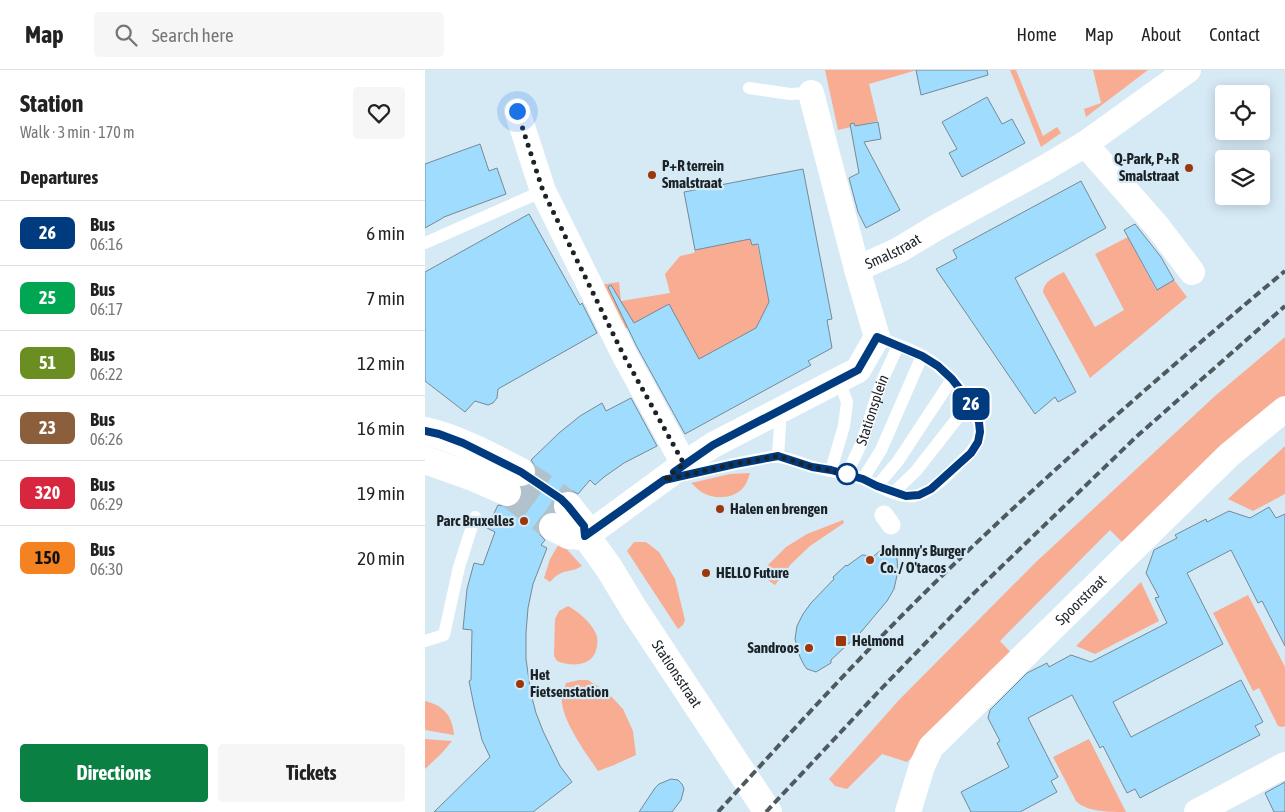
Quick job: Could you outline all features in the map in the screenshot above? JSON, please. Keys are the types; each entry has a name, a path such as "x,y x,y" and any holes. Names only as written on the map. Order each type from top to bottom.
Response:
{"street":[{"name":"Smalstraat","path":"811,93 857,268 899,250 1045,168 1085,144 1188,70"},
{"path":"517,111 543,191 623,354 684,464"},
{"path":"1085,144 1157,226 1192,272"},
{"path":"857,268 888,342"},
{"name":"Stationsplein","path":"585,536 713,445 858,370 888,342"},
{"name":"Spoorstraat","path":"908,812 921,766 931,747 1229,455 1285,409"},
{"path":"425,431 463,443 514,482 473,477 425,460"},
{"name":"Stationsstraat","path":"561,516 584,526 585,536 609,568 635,611 768,812"},
{"path":"1197,812 1285,765"}],"lane":[{"path":"749,88 790,94 811,93"},
{"path":"425,243 543,191"},
{"name":"Stationsplein","path":"664,480 778,456 812,467 847,474 906,496 913,496 931,489 971,453 978,442 979,422 970,402 952,379 938,366 922,356 888,342 881,383 863,442 847,474"},
{"name":"Stationsplein","path":"863,479 881,450 922,356"},
{"path":"877,486 898,461 952,379"},
{"name":"Stationsplein","path":"831,470 844,426 847,402 839,380"},
{"path":"894,492 916,471 970,402"},
{"path":"773,413 780,425 778,456"},
{"path":"425,641 444,635 459,567 475,517"}],"shaded area":[{"path":"825,70 917,70 869,84 878,121 838,130"},
{"path":"1010,70 1016,70 1043,136 1057,127 1061,133 1041,147"},
{"path":"1093,70 1148,70 1086,117 1084,109 1101,103"},
{"path":"1128,237 1156,290 1174,280 1187,297 1090,378 1043,292 1044,288 1050,280 1064,272 1095,327 1124,310 1095,254"},
{"path":"750,239 752,245 757,244 769,299 773,298 761,331 699,359 669,305 618,333 594,286 619,282 621,301 670,293 665,274 680,256 694,253 695,250"},
{"path":"1285,337 1285,398 1126,546 1110,530 1000,641 1013,655 907,762 882,754 847,789 835,786 829,779 898,701 1035,563 1215,396"},
{"path":"1285,446 1285,494 1253,511 1228,499"},
{"path":"750,473 743,488 737,493 727,496 707,495 691,483 730,474"},
{"path":"843,520 844,523 810,546 791,564 775,585 759,574 786,547 807,534"},
{"path":"560,542 582,566 559,574 550,582 544,578 550,559"},
{"path":"634,542 646,542 659,552 675,579 685,620 678,629 627,551"},
{"path":"1141,582 1159,621 1095,654 1076,646"},
{"path":"1248,595 1285,667 1285,726 1282,727 1278,726 1259,688 1253,691 1213,613"},
{"path":"568,606 585,619 593,628 597,637 595,653 592,658 584,663 562,663 557,661 554,656 555,619 559,611"},
{"path":"588,680 607,692 623,709 633,731 636,755 598,771 580,745 564,713 562,694 566,683"},
{"path":"425,701 446,712 454,735 425,730"},
{"path":"425,739 452,741 425,769"},
{"path":"1089,739 1126,812 1099,811 1080,805 1076,801 1053,757"}],"building":[{"path":"916,70 987,70 988,75 921,95"},
{"path":"987,97 1002,124 1012,119 1025,143 962,177 949,153 957,149 942,122"},
{"path":"878,122 881,139 864,142 900,210 866,228 858,212 849,178 859,173 850,124 854,123 855,126"},
{"path":"480,144 489,171 497,168 506,194 444,217 425,228 425,164"},
{"path":"803,169 832,319 827,320 832,348 808,361 811,365 685,434 637,347 608,287 611,285 634,323 669,304 699,359 756,328 769,302 758,244 752,245 750,239 695,250 684,192"},
{"path":"1081,181 1106,228 1015,278 1076,392 1058,402 1055,397 1035,414 936,269 957,258 953,250"},
{"path":"529,214 580,305 582,303 597,333 498,389 497,398 493,403 488,405 475,401 465,412 425,381 425,272"},
{"path":"1135,224 1161,257 1174,280 1157,290 1124,230"},
{"path":"631,398 657,446 624,463 595,485 590,480 578,494 573,491 566,491 559,494 553,501 554,512 544,514 539,520 537,527 540,535 545,540 541,545 547,548 533,584 528,608 526,659 536,713 560,766 572,782 533,812 434,812 490,757 482,740 469,681 471,680 472,630 463,629 467,589 474,563 483,565 495,532 487,528 498,505 509,507 516,505 521,499 522,488 530,485 535,479 537,471 531,460 559,433 580,416 602,403 606,411"},
{"path":"1269,507 1276,518 1285,514 1285,646 1262,601 1258,603 1231,550 1187,573 1223,644 1113,702 1131,737 1241,680 1263,722 1255,726 1260,735 1140,798 1135,789 1127,793 1103,746 1100,748 1072,695 1028,718 1058,777 1051,781 1057,792 1020,812 971,812 961,792 1009,767 997,743 1000,741 988,718 990,710 1027,673 1047,663 1049,667 1071,655 1091,662 1167,623 1155,598 1159,597 1146,573 1154,550 1177,538 1175,535 1206,519 1207,522 1229,511 1250,518"},
{"path":"889,548 894,552 897,559 898,571 894,589 887,601 861,632 831,660 831,663 816,672 807,669 800,657 795,639 797,626 803,614 834,579 833,577 846,565 862,555 874,556 882,549"},
{"path":"671,779 678,780 684,789 681,800 672,812 639,812 655,788 659,784"},
{"path":"1285,782 1285,812 1274,812 1265,793"}],"tunnel":[{"path":"521,472 561,499 568,506"},
{"path":"507,492 553,527"}],"railway":[{"path":"718,812 860,659 949,569 1114,417 1285,271"},
{"path":"766,812 972,595 1136,437 1285,306"}],"bus line":[{"name":"26","path":"425,431 463,443 521,472 561,499 584,526 585,536 664,480 778,456 812,467 847,474 906,496 919,495 931,489 971,453 978,442 979,422 970,402 952,379 938,366 922,356 877,337 858,370 713,445 674,472"}],"place":[{"name":"Q-Park, P+R Smalstraat","path":"1189,168"},
{"name":"P+R terrein Smalstraat","path":"652,175"},
{"name":"Halen en brengen","path":"720,509"},
{"name":"Parc Bruxelles","path":"524,521"},
{"name":"Johnny's Burger Co. / O'tacos","path":"870,560"},
{"name":"HELLO Future","path":"706,573"},
{"name":"Helmond","path":"841,641"},
{"name":"Sandroos","path":"809,648"},
{"name":"Het Fietsenstation","path":"520,684"}],"route":[{"path":"517,111 543,191 623,354 684,464 664,480 778,456 812,467 847,474"}]}
